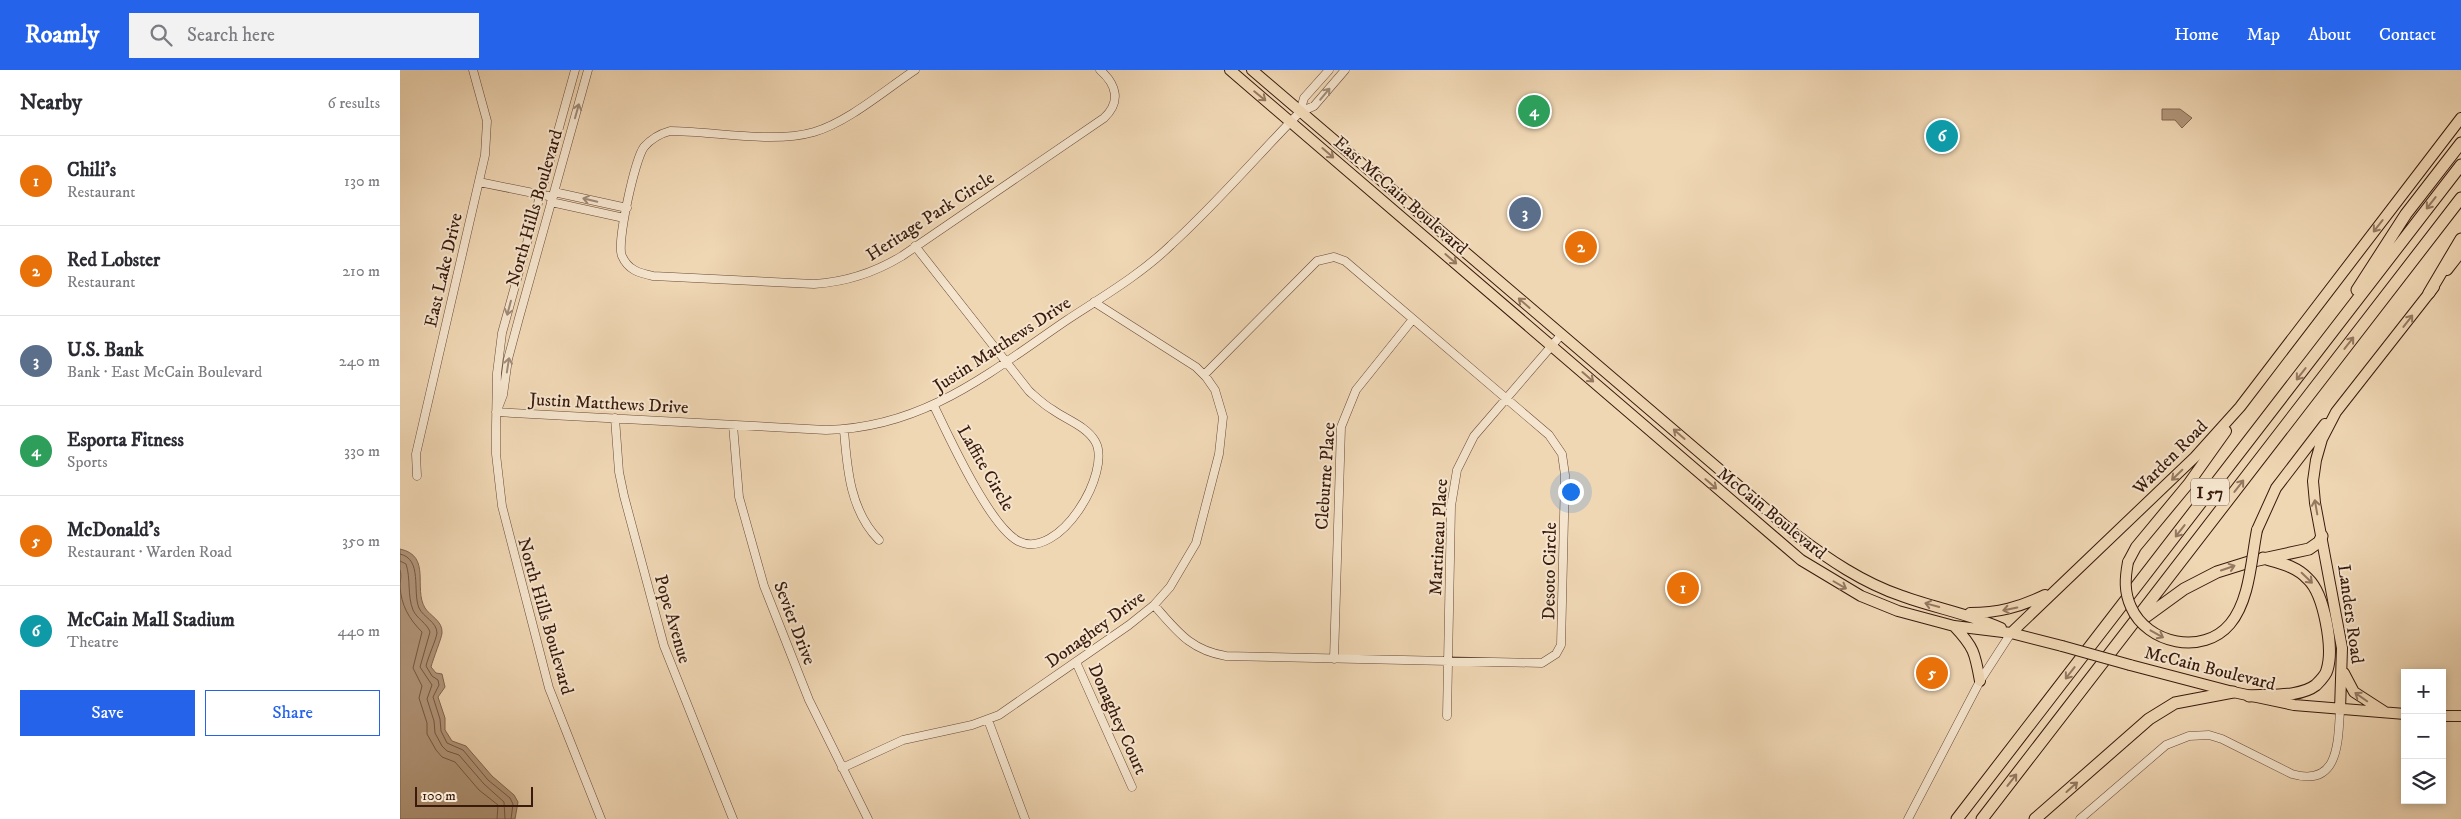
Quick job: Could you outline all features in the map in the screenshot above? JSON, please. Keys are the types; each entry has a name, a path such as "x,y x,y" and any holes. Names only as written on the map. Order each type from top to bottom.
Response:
{"highway":[{"path":"2318,352 2389,239 2461,143"},
{"name":"I 57","path":"1957,819 2461,165"},
{"name":"I 57","path":"1982,819 2461,198"},
{"path":"2429,293 2461,239"},
{"path":"2128,630 2196,581 2230,567 2309,548 2318,542 2322,536"},
{"path":"2249,696 2302,692 2321,680 2329,663 2326,624 2320,596 2313,584 2300,572 2288,565 2263,558"},
{"path":"2035,819 2149,719 2175,703 2233,692"}],"main road":[{"name":"East McCain Boulevard","path":"1230,70 1551,346"},
{"name":"East McCain Boulevard","path":"1252,70 1561,335"},
{"name":"Warden Road","path":"2011,633 2195,458 2240,407 2461,118"},
{"name":"Landers Road","path":"2340,710 2343,672 2340,633 2315,503 2314,471 2322,439 2336,412 2461,252"},
{"name":"McCain Boulevard","path":"1561,335 1814,548 1849,571 1901,596 1962,613 2011,633"},
{"name":"McCain Boulevard","path":"1551,346 1801,560 1861,596 1898,611 1954,626 2011,633 2249,696 2340,710 2401,714"},
{"path":"2240,407 2215,448 2136,547 2128,562 2126,588 2130,606 2147,629 2173,641 2186,643 2205,640 2219,635 2238,613 2243,599 2257,530 2276,488 2310,441 2336,412"},
{"path":"1962,613 1989,613 2014,609 2055,591"},
{"path":"1954,626 1971,644 1975,654 1980,681"},
{"path":"2343,672 2354,692 2388,713"},
{"path":"2446,716 2461,716"}],"street":[{"name":"East Lake Drive","path":"417,476 416,454 486,146 487,121 474,70"},
{"name":"North Hills Boulevard","path":"496,412 503,395 508,359 549,196 575,70"},
{"name":"North Hills Boulevard","path":"588,70 549,196 502,333 497,373 496,412 498,482 508,533 550,688 601,819"},
{"name":"Heritage Park Circle","path":"914,70 842,119 815,132 786,136 670,132 655,137 644,148 638,158 620,240 621,256 635,272 653,276 804,284 827,284 858,277 875,270 915,246 1104,118 1112,111 1116,93 1110,78 1100,70"},
{"path":"1300,112 1304,98 1329,70"},
{"path":"1300,112 1314,106 1345,70"},
{"name":"Justin Matthews Drive","path":"496,412 844,430 902,418 934,406 968,387 1094,302 1170,247 1300,112"},
{"path":"478,182 549,196 627,208"},
{"path":"549,196 624,218"},
{"name":"Laffite Circle","path":"915,246 1004,362 1029,391 1050,409 1087,431 1097,444 1098,465 1082,505 1071,521 1047,540 1036,544 1018,541 1000,522 977,491 934,406"},
{"name":"Desoto Circle","path":"1154,605 1190,644 1217,654 1542,663 1556,654 1561,645 1564,462 1549,435 1345,261 1334,257 1327,257 1317,261 1204,375"},
{"name":"Donaghey Drive","path":"842,768 903,740 988,720 1021,700 1154,605 1178,576 1196,543 1219,454 1223,426 1221,406 1215,390 1196,367 1094,302"},
{"name":"Cleburne Place","path":"1334,658 1341,427 1356,390 1413,319"},
{"name":"Martineau Place","path":"1447,716 1453,484 1462,456 1474,436 1561,335"},
{"name":"Pope Avenue","path":"615,418 619,472 624,496 664,646 733,819"},
{"name":"Sevier Drive","path":"733,425 739,497 755,559 809,700 868,819"},
{"path":"844,430 850,481 858,508 864,524 879,540"},
{"name":"Warden Road","path":"1908,819 1980,681 2011,633"},
{"name":"Donaghey Court","path":"1076,662 1132,787"},
{"name":"Landers Road","path":"2080,819 2164,746 2189,736 2217,737 2292,774 2302,777 2316,776 2328,769 2336,755 2340,710"},
{"path":"988,720 1025,819"}],"water":[{"path":"2162,109 2180,109 2192,118 2182,128 2175,120 2162,120"},
{"path":"400,549 416,558 419,565 422,600 427,611 442,629 442,635 431,667 436,673 442,674 445,687 438,697 445,718 445,730 452,741 466,746 492,776 514,795 518,802 515,819 400,819"}],"place":[{"name":"Esporta Fitness","path":"1534,111"},
{"name":"McCain Mall Stadium","path":"1942,136"},
{"name":"U.S. Bank","path":"1525,213"},
{"name":"Red Lobster","path":"1581,247"},
{"name":"Chili's","path":"1683,588"},
{"name":"McDonald's","path":"1932,673"}]}
